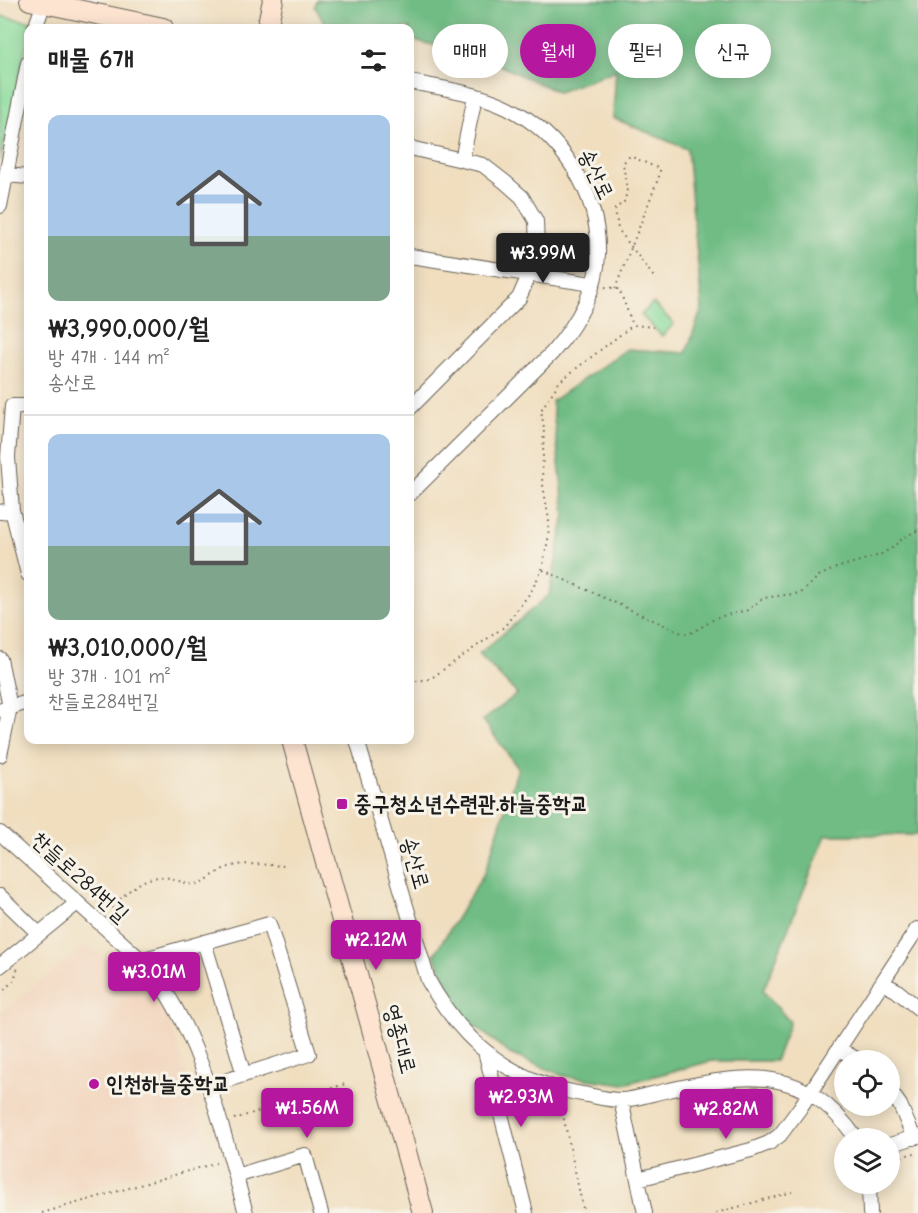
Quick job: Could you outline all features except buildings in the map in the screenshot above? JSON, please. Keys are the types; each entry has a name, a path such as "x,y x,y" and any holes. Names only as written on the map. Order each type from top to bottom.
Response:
{"street":[{"path":"268,24 273,0"},
{"path":"35,24 37,1 144,24"},
{"name":"송산로","path":"414,83 475,96 505,106 547,133 560,147 589,200 597,236 598,257 597,286 569,333 414,490"},
{"path":"0,206 24,84"},
{"path":"462,159 475,96"},
{"path":"414,149 483,165 505,182 522,197 536,221 537,249 519,298 414,404"},
{"path":"7,174 24,176"},
{"path":"414,257 597,286"},
{"path":"24,406 12,405 6,511 24,563"},
{"path":"0,659 5,709 0,755"},
{"path":"5,709 24,703"},
{"name":"영종대로","path":"293,744 423,1213"},
{"name":"송산로","path":"358,744 428,980 443,1007 485,1051 506,1067 553,1088 621,1101 721,1079 747,1077 768,1079 810,1093 830,1107 848,1128"},
{"name":"찬들로284번길","path":"0,833 141,960 152,972 178,1011 209,1086 246,1213"},
{"path":"0,896 39,934"},
{"path":"0,966 77,903"},
{"path":"141,960 269,924 309,1054 209,1086"},
{"path":"638,1179 751,1150 769,1143 790,1124 917,929"},
{"path":"204,942 244,1075"},
{"path":"882,983 897,990 918,1008"},
{"path":"485,1051 526,1213"},
{"path":"621,1101 645,1213"},
{"path":"900,1105 916,1137 900,1142"},
{"path":"236,1176 305,1155 321,1213"},
{"path":"869,1194 870,1213"}],"path":[{"path":"615,289 631,248 660,174 660,169 630,156 623,163 627,189 625,201 615,209 618,229 631,248 656,280"},
{"path":"597,286 619,289 633,325"},
{"path":"414,682 430,680 504,627 530,592 542,570 549,520 542,479 544,428 541,410 560,381 633,325 653,327"},
{"path":"542,570 684,634 693,632 718,617 748,610 763,598 801,593 819,576 836,568 880,555 892,548 903,537 918,530"},
{"path":"112,908 132,887 149,879 168,877 194,885 206,881 228,867 284,866"},
{"path":"226,1122 345,1084"},
{"path":"560,1099 584,1213"},
{"path":"900,1157 918,1152"},
{"path":"42,1213 216,1163"},
{"path":"716,1213 792,1192"}],"shaded area":[{"name":"인천하늘중학교","path":"87,944 168,1016 209,1153 13,1210 0,1177 0,1013"}],"green space":[{"path":"317,0 918,0 918,835 826,835 763,991 790,1022 775,1061 712,1061 624,1084 564,1076 510,1054 463,1016 434,955 485,872 518,768 483,720 517,694 479,654 549,595 565,515 552,401 627,349 686,353 702,308 687,149 613,118 616,78 683,78 683,24 608,24 608,73 596,78 596,24 520,24 520,75 508,69 508,24 432,24 432,45 414,40 414,24 324,22 315,7"},
{"path":"0,16 32,22 24,24 24,56 0,161"},
{"path":"527,78 595,78 558,92"},
{"path":"653,303 674,324 662,336 641,315"}],"place":[{"name":"중구청소년수련관.하늘중학교","path":"342,804"},
{"name":"인천하늘중학교","path":"94,1084"}]}
